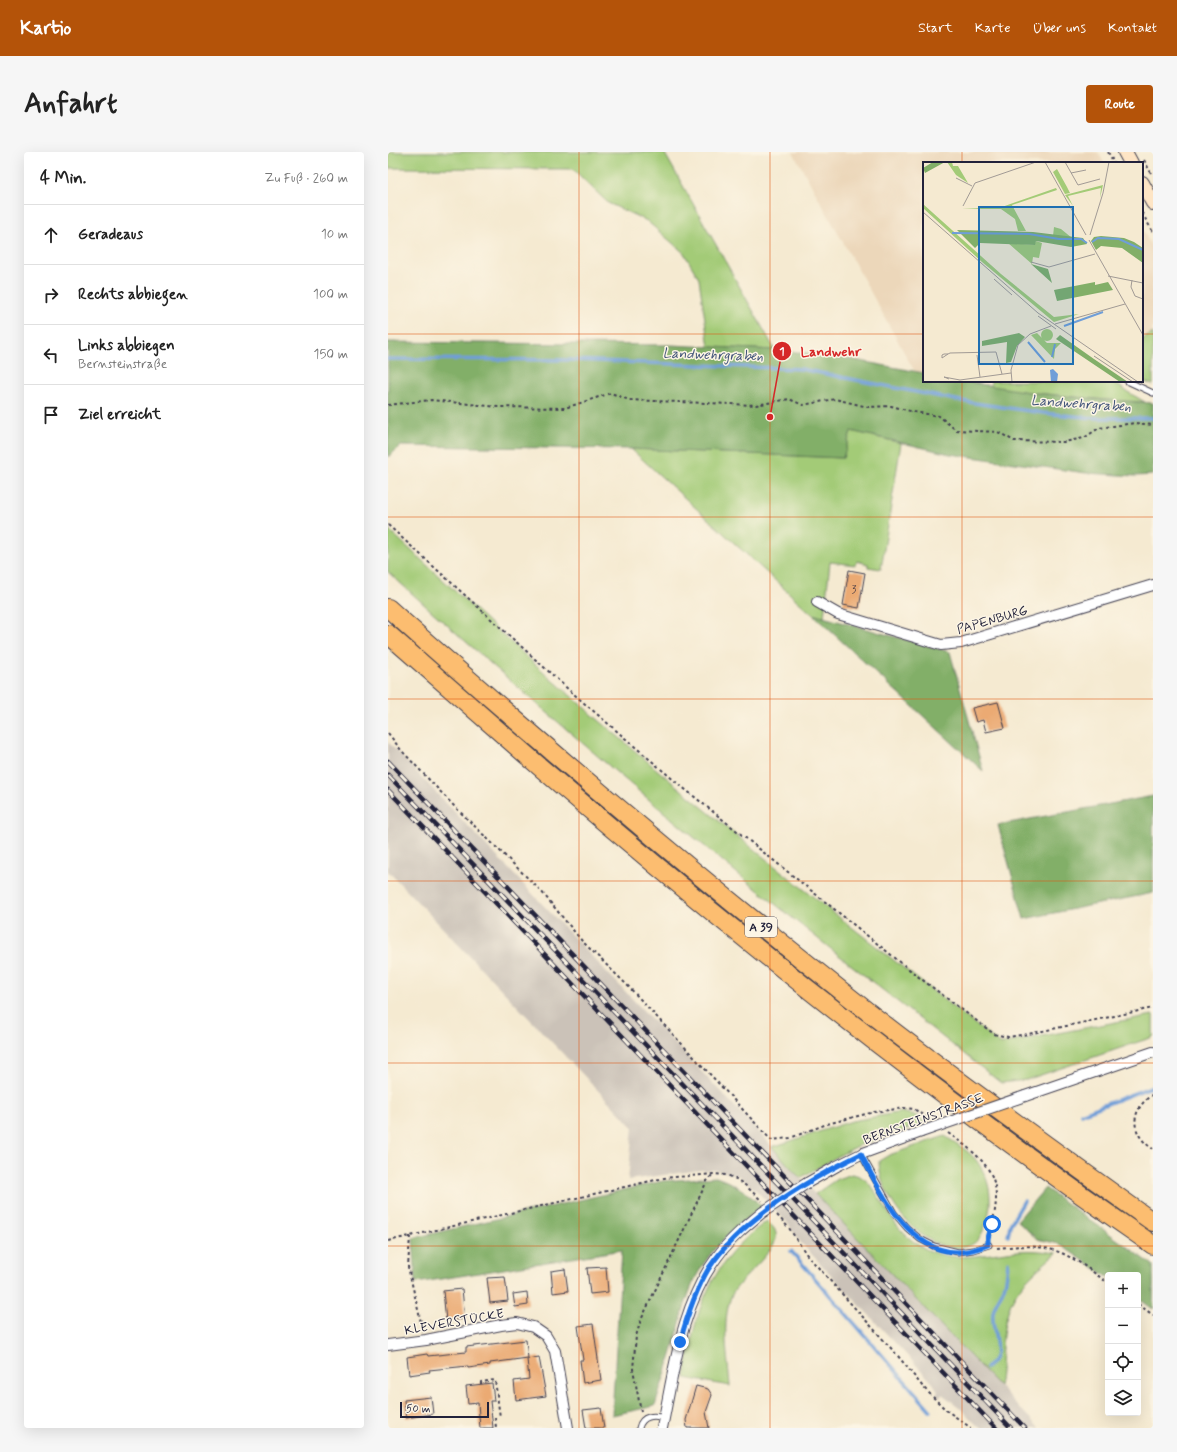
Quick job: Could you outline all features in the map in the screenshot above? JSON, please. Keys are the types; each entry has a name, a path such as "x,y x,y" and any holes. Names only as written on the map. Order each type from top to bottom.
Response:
{"highway":[{"name":"A 39","path":"388,608 549,749 733,904 867,1011 947,1072 1153,1222"},
{"name":"A 39","path":"388,634 620,835 857,1028 982,1123 1153,1245"}],"main road":[{"path":"1125,152 1137,160"},
{"path":"1143,185 1153,203"}],"street":[{"name":"PAPENBURG","path":"817,602 838,614 941,645 961,643 1153,585"},
{"name":"BERNSTEINSTRASSE","path":"663,1423 680,1342 699,1286 709,1269 726,1246 764,1208 861,1154 1153,1052"},
{"name":"KLEVERSTÜCKE","path":"388,1345 426,1340 500,1325 517,1323 533,1327 546,1336 555,1351 568,1428"}],"lane":[{"path":"1129,382 1153,393"},
{"path":"861,1154 894,1213 907,1228 920,1239 944,1250 958,1252 973,1250 988,1245"},
{"path":"639,1428 643,1420 648,1416 656,1416 663,1423"}],"path":[{"path":"1108,152 1113,162"},
{"path":"1143,166 1153,176"},
{"path":"1143,214 1153,232"},
{"path":"388,405 431,400 498,407 566,408 611,393 629,400 756,405 789,399 803,405 835,399 868,407 891,406 939,416 956,430 998,432 1014,441 1064,442 1084,438 1099,428 1135,422 1153,425"},
{"path":"388,525 569,690 676,782 920,978 994,1034 1008,1036 1028,1034 1153,1008"},
{"path":"388,733 401,750 454,806 541,891 552,903 568,926 628,986 771,1140 790,1138 840,1120 874,1112 904,1108 914,1109 930,1120"},
{"path":"1153,1094 1141,1104 1135,1116 1138,1133 1141,1138 1153,1149"},
{"path":"948,1132 980,1157 987,1166 993,1178 996,1188 996,1200 988,1238 988,1245 993,1248 1037,1246 1058,1251 1076,1260 1105,1281"},
{"path":"388,1241 664,1178 713,1174 727,1176 736,1179 745,1185 764,1208"},
{"path":"643,1420 633,1369 636,1336 641,1320 707,1181 713,1174"},
{"path":"776,1214 789,1228 806,1255 898,1356 923,1387 946,1410 971,1428"},
{"path":"410,1236 408,1267 426,1340"},
{"path":"1141,1306 1153,1315"},
{"path":"481,1384 481,1382 495,1380 500,1417"},
{"path":"495,1418 496,1428"}],"shaded area":[{"path":"793,152 1098,152 1103,162 923,162 923,373 915,372"},
{"path":"1143,231 1153,249 1153,333 1143,339"},
{"path":"388,742 759,1132 815,1194 1039,1428 980,1428 959,1407 942,1394 940,1397 936,1393 938,1391 933,1383 801,1243 786,1221 757,1191 739,1176 716,1170 700,1170 628,1180 633,1127 388,871"}],"green space":[{"path":"388,152 664,152 775,350 709,347 699,279 684,253 647,221 608,203 573,169 388,168"},
{"path":"1153,333 1153,385 1143,381 1143,339"},
{"path":"388,342 671,345 775,350 828,355 923,373 923,382 968,382 1035,393 1153,403 1153,475 1135,476 1086,473 950,454 851,431 843,458 631,449 401,446 388,457"},
{"path":"991,382 1113,382 1145,402 1106,400 990,387"},
{"path":"851,431 901,443 881,569 868,567 868,564 857,561 856,565 830,562 824,617 812,614 631,449 843,458"},
{"path":"388,529 532,662 667,778 761,855 1000,1044 1153,1015 1153,1037 1026,1080 1001,1083 807,930 698,841 520,689 388,572"},
{"path":"812,614 950,652 983,771"},
{"path":"1153,796 1153,893 1024,919 998,825"},
{"path":"902,1112 917,1116 925,1123 860,1145 800,1178 772,1147 852,1121"},
{"path":"945,1136 973,1156 985,1176 990,1192 990,1209 984,1229 979,1238 968,1246 952,1247 936,1243 921,1234 896,1208 887,1192 881,1176 879,1161 889,1155"},
{"path":"852,1174 858,1175 870,1185 895,1223 907,1236 918,1245 934,1252 945,1256 957,1257 1023,1251 1057,1253 1033,1273 1017,1292 1011,1302 1004,1329 999,1386 815,1194 837,1179"},
{"path":"716,1177 741,1189 762,1207 725,1237 710,1255 697,1275 686,1301 672,1353 655,1406 612,1415 622,1250 416,1283 413,1238 663,1181"},
{"path":"1045,1188 1153,1265 1153,1309 1141,1300 1141,1272 1105,1272 1105,1275 1059,1244 1037,1239 1017,1221"},
{"path":"767,1221 776,1233 776,1239 766,1255 735,1290 728,1307 726,1318 726,1341 730,1386 685,1378 694,1331 708,1290 718,1271 731,1253 747,1237"}],"building":[{"path":"849,570 865,573 859,608 843,605"},
{"path":"998,702 1005,728 986,732 983,720 976,722 972,708"},
{"path":"606,1267 608,1292 590,1294 587,1268"},
{"path":"565,1269 568,1291 553,1293 551,1271"},
{"path":"505,1277 508,1301 490,1303 487,1278"},
{"path":"462,1289 465,1319 446,1321 443,1291"},
{"path":"527,1292 528,1305 515,1307 513,1294"},
{"path":"593,1324 601,1380 583,1383 580,1360 583,1360 578,1326"},
{"path":"526,1340 528,1358 490,1363 490,1365 468,1368 468,1366 429,1370 430,1372 409,1375 407,1357 427,1354 428,1356 466,1352 466,1347"},
{"path":"539,1357 546,1396 516,1400 514,1381 529,1379 527,1359"},
{"path":"492,1383 494,1401 490,1401 493,1428 480,1428 478,1403 468,1404 466,1386"},
{"path":"696,1386 708,1389 712,1395 706,1412 709,1428 687,1428 686,1420"},
{"path":"431,1397 433,1414 406,1418 404,1400"},
{"path":"601,1408 604,1428 586,1428 583,1410"}],"waterway":[{"name":"Landwehrgraben","path":"388,359 571,360 801,369 961,401 1043,413 1094,418 1153,418"},
{"path":"1081,1114 1153,1086"},
{"path":"1008,1236 1010,1225 1024,1201"},
{"path":"791,1251 931,1411"},
{"path":"986,1368 995,1356 996,1342 993,1313 1004,1287 1007,1276 1008,1262"}],"railway":[{"path":"388,761 1025,1428"},
{"path":"388,775 1011,1428"},
{"path":"388,790 996,1428"}],"place":[{"name":"Landwehr","path":"770,417"}],"route":[{"path":"680,1342 686,1319 699,1286 717,1257 739,1232 763,1212 807,1183 861,1154 894,1213 907,1228 920,1239 944,1250 958,1252 973,1250 988,1245 988,1238 992,1224"}]}
